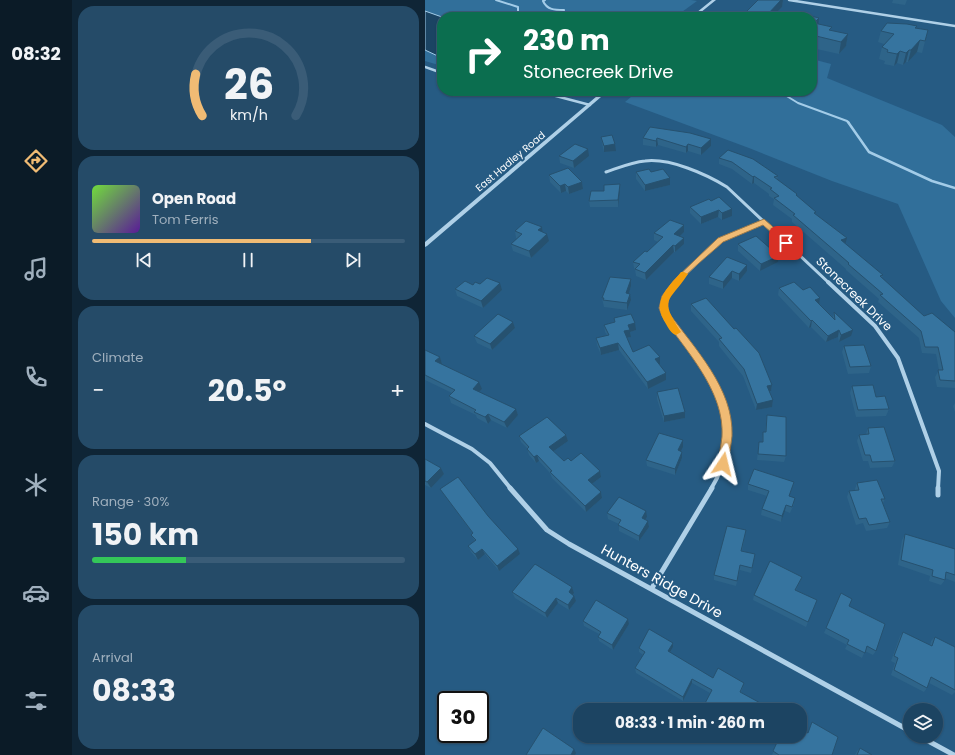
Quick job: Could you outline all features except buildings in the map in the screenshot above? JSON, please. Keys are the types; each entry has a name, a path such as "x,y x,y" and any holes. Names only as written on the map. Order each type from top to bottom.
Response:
{"street":[{"path":"699,12 714,0"},
{"path":"789,0 955,26"},
{"path":"425,67 437,71"},
{"path":"556,96 590,105"},
{"name":"East Hadley Road","path":"425,245 600,96"},
{"name":"Stonecreek Drive","path":"607,172 645,161 659,161 673,163 723,183 875,326 894,351 939,471 938,495"},
{"path":"651,588 719,476 726,450 727,435 726,420 719,392 712,380 669,322 663,308 666,296 676,282 721,240 764,222"},
{"name":"Hunters Ridge Drive","path":"425,424 472,449 490,463 547,530 903,727"},
{"path":"932,743 954,755"}],"shaded area":[{"path":"425,0 697,1 682,12 437,12 437,15 425,11"},
{"path":"425,11 437,15 437,56 425,50"},
{"path":"425,50 437,56 437,65 425,61"},
{"path":"817,60 831,64 827,78 942,125 955,137 955,318 941,301 898,204 832,181 749,148 625,102 632,96 817,96"}],"waterway":[{"path":"496,0 518,7 518,12"},
{"path":"545,0 543,1 549,8 554,10 564,10 563,12"},
{"path":"787,96 798,103 848,122"},
{"path":"848,122 869,152 932,181 955,188"}],"slow traffic":[{"path":"676,332 669,322 663,308 666,296 670,289 684,274"}],"route":[{"path":"723,464 727,435 726,420 719,392 712,380 669,322 663,308 666,296 676,282 727,236 764,222 786,243"}]}
